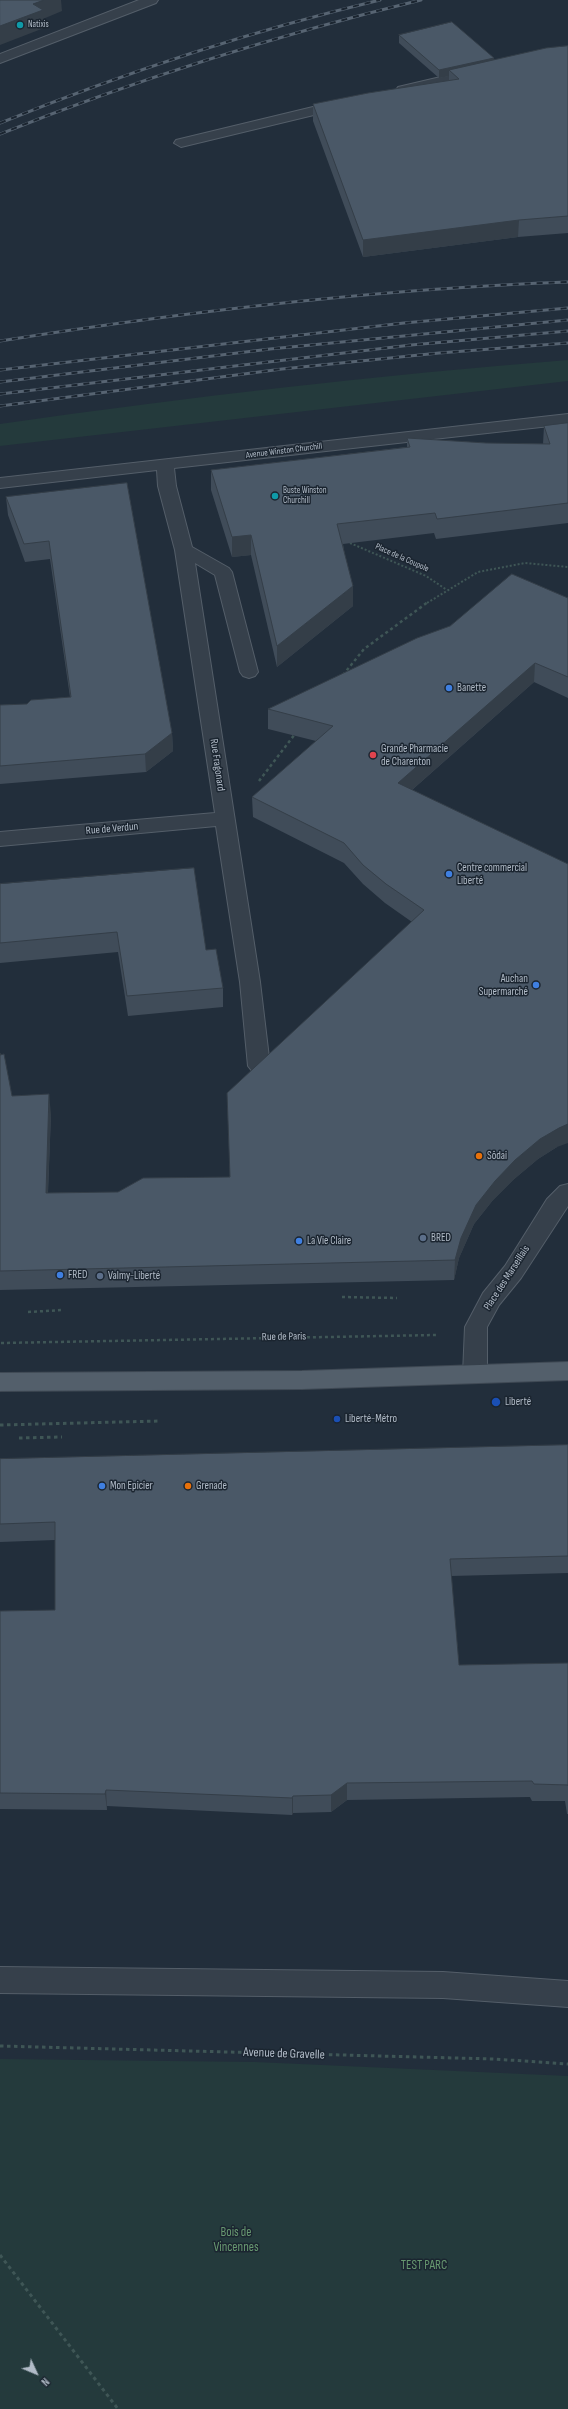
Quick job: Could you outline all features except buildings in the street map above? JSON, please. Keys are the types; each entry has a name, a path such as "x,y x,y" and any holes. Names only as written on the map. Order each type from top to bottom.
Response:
{"main road":[{"path":"0,1382 266,1380 568,1371"}],"street":[{"path":"0,59 151,0"},
{"path":"390,93 496,68"},
{"path":"181,143 353,102"},
{"name":"Avenue Winston Churchill","path":"0,483 165,465 440,431 568,419"},
{"name":"Rue Fragonard","path":"165,465 168,486 184,550 250,982 259,1066"},
{"path":"184,550 223,572 249,672"},
{"name":"Rue de Verdun","path":"0,839 224,819"},
{"name":"Place des Marseillais","path":"475,1374 476,1327 492,1299 513,1272 555,1205 568,1192"},
{"path":"0,1980 443,1985 568,1994"}],"path":[{"name":"Place de la Coupole","path":"350,543 426,576 447,590"},
{"path":"338,680 364,650 447,590 478,572 525,563 568,567"},
{"path":"255,786 298,730"},
{"path":"342,1297 396,1298"},
{"path":"28,1312 63,1310"},
{"name":"Rue de Paris","path":"0,1344 5,1342 476,1334"},
{"path":"19,1438 62,1437"},
{"name":"Avenue de Gravelle","path":"0,2046 494,2059 568,2064"},
{"path":"0,2255 29,2296 101,2384 118,2409"}],"green space":[{"path":"568,360 568,381 0,446 0,424 284,388"},
{"name":"Bois de Vincennes","path":"0,2059 255,2062 568,2076 568,2409 0,2409"}],"railway":[{"path":"0,123 93,87 188,54 283,25 380,0"},
{"path":"0,134 104,95 261,43 421,0"},
{"path":"0,341 142,320 283,303 425,290 568,282"},
{"path":"0,370 404,323 568,308"},
{"path":"0,382 270,349 568,320"},
{"path":"0,394 411,345 568,331"},
{"path":"0,406 282,369 439,353 568,343"}],"place":[{"name":"Natixis","path":"20,25"},
{"name":"Buste Winston Churchill","path":"275,496"},
{"name":"Banette","path":"449,688"},
{"name":"Grande Pharmacie de Charenton","path":"373,755"},
{"name":"Centre commercial Liberté","path":"449,874"},
{"name":"Auchan Supermarché","path":"536,985"},
{"name":"Sōdai","path":"479,1156"},
{"name":"BRED","path":"423,1238"},
{"name":"La Vie Claire","path":"299,1241"},
{"name":"FRED","path":"60,1275"},
{"name":"Valmy-Liberté","path":"100,1276"},
{"name":"Liberté","path":"496,1402"},
{"name":"Liberté-Métro","path":"337,1419"},
{"name":"Mon Epicier","path":"102,1486"},
{"name":"Grenade","path":"188,1486"}],"park label":[{"name":"TEST PARC","path":"424,2266"}]}
